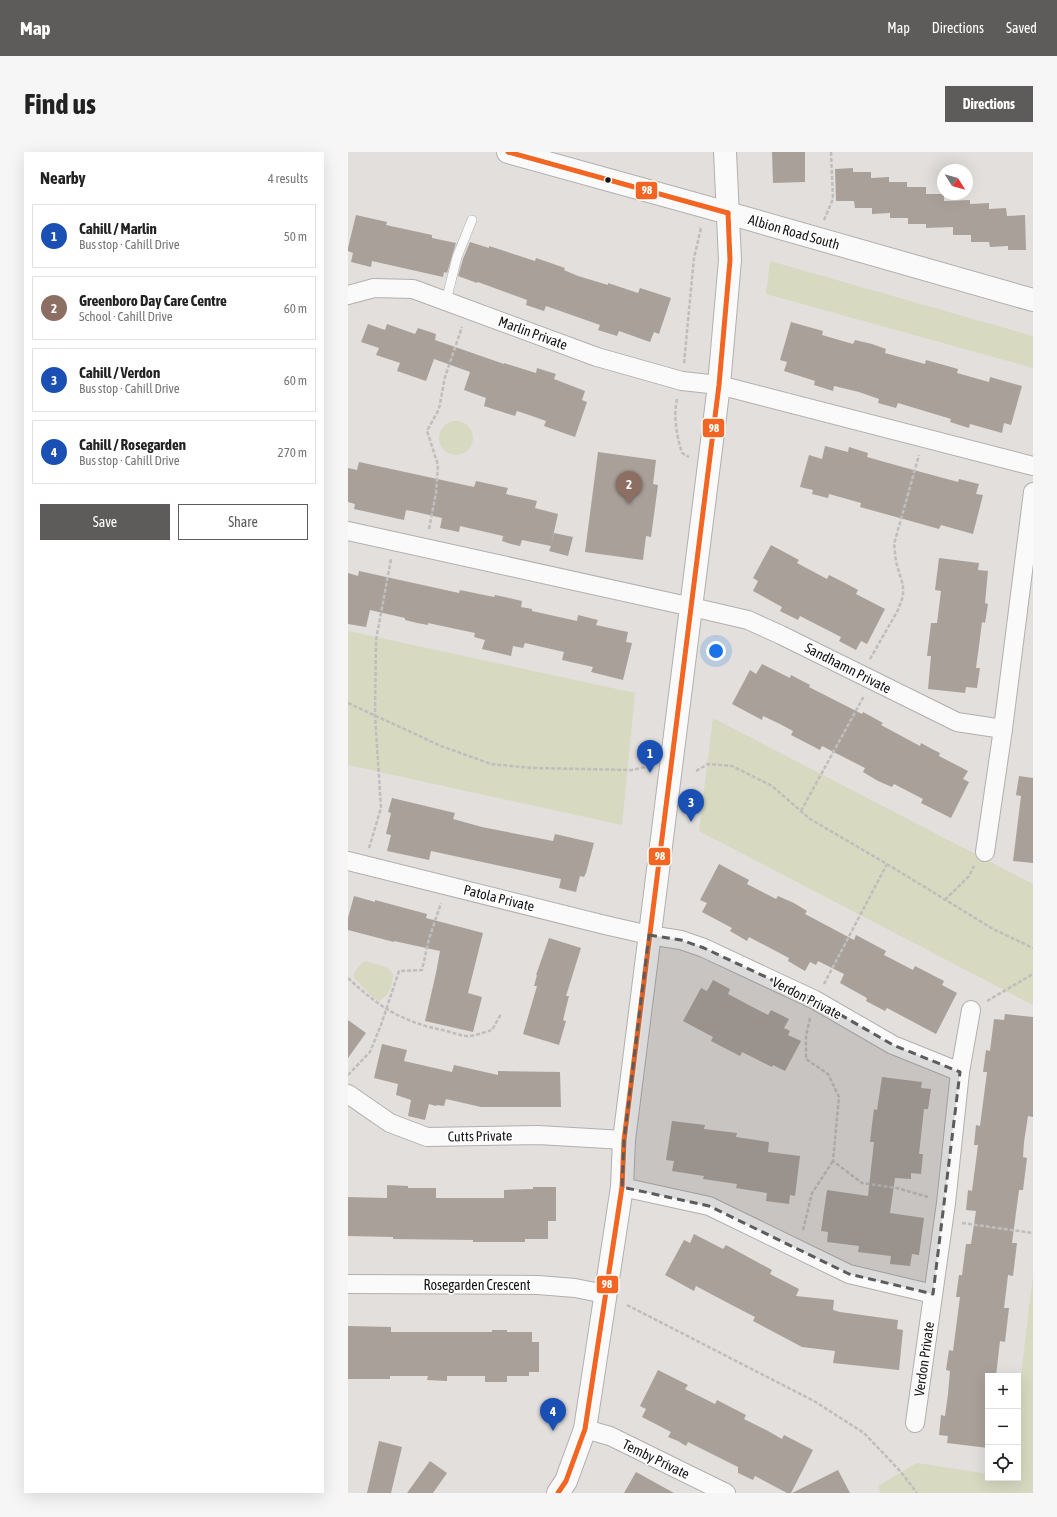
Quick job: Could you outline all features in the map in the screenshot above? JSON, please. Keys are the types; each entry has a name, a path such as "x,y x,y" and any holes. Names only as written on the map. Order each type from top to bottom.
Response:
{"street":[{"name":"Albion Road South","path":"508,152 1033,300"},
{"path":"558,1493 566,1481 585,1429 622,1187 624,1140 719,385 730,260 725,152"},
{"name":"Marlin Private","path":"348,296 374,288 413,289 597,357 682,381 719,385"},
{"path":"719,385 1033,466"},
{"path":"985,852 1004,729 1033,492"},
{"path":"348,531 692,607"},
{"name":"Sandhamn Private","path":"692,607 748,620 957,722 1004,729"},
{"name":"Patola Private","path":"356,863 649,935"},
{"name":"Verdon Private","path":"649,935 681,940 704,948 815,1000 893,1046 960,1072"},
{"name":"Verdon Private","path":"914,1423 945,1212 960,1072 971,1010"},
{"name":"Cutts Private","path":"348,1094 390,1123 427,1137 538,1135 624,1140"},
{"path":"622,1187 709,1206 849,1274 933,1294"},
{"name":"Rosegarden Crescent","path":"348,1284 538,1285 575,1288 605,1294"},
{"name":"Temby Private","path":"585,1429 610,1436 722,1492"}],"lane":[{"path":"446,301 457,257 472,220"}],"path":[{"path":"824,220 833,199 831,152"},
{"path":"696,225 701,228 694,258 689,326 682,381 675,408 682,454 708,465"},
{"path":"426,548 436,493 438,465 427,431 439,409 445,377 468,309"},
{"path":"801,812 867,678 904,596 903,585 896,562 894,544 924,437"},
{"path":"356,863 381,808 375,716 376,640 394,540"},
{"path":"348,703 441,746 491,764 532,768 632,770 651,766"},
{"path":"696,772 708,764 732,766 772,786 810,819 993,929 1033,948"},
{"path":"945,900 969,876 977,860 985,852"},
{"path":"798,1249 812,1193 833,1160 839,1097 828,1074 806,1059 806,1036 815,1000 887,864"},
{"path":"348,1074 370,1052 381,1025 399,971 422,970 429,939 447,886"},
{"path":"971,1010 1033,974"},
{"path":"348,978 386,1009 407,1020 429,1028 469,1036 492,1030 501,1014"},
{"path":"833,1160 862,1183 897,1188 945,1212 1033,1233"},
{"path":"627,1305 814,1401 864,1433 901,1472 917,1493"}],"highlighted area":[{"path":"649,935 681,940 704,948 815,1000 893,1045 960,1072 933,1294 849,1274 709,1206 622,1187 624,1140"}],"green space":[{"path":"770,261 1033,336 1033,368 766,294"},
{"path":"453,421 459,421 468,426 472,432 472,444 468,450 459,455 453,455 444,450 439,441 439,435 444,426"},
{"path":"348,631 635,693 622,825 348,765"},
{"path":"713,718 1033,884 1033,1005 699,831"},
{"path":"365,961 388,968 393,974 390,990 379,1001 376,1000 354,978 359,966"},
{"path":"1033,1276 1033,1493 881,1493 878,1486 917,1463 985,1474 985,1481 1021,1481 1021,1374"}],"building":[{"path":"772,152 805,152 805,182 773,183"},
{"path":"853,168 853,172 871,172 871,178 889,177 889,182 907,182 907,187 926,187 926,194 937,194 937,200 970,200 970,204 989,203 989,209 1006,208 1007,216 1025,215 1026,250 1008,250 1008,246 990,247 989,242 971,242 971,235 953,235 953,227 926,228 926,224 908,224 908,218 890,218 890,213 872,214 872,208 855,208 854,201 836,201 835,169"},
{"path":"356,215 387,222 386,225 432,235 432,238 456,243 447,273 444,272 443,277 372,261 371,267 351,262 353,253 348,251 348,248"},
{"path":"470,242 489,248 489,246 535,261 536,258 565,268 564,270 578,276 608,285 608,283 638,293 640,288 671,298 659,334 654,332 650,342 619,331 617,336 598,330 600,325 546,306 544,311 526,305 527,300 458,276"},
{"path":"791,322 823,331 822,335 853,344 855,340 872,344 886,349 885,353 925,364 926,360 958,369 957,373 989,382 990,377 1022,386 1011,425 1004,423 1002,433 970,424 969,428 950,422 951,419 898,403 896,408 878,403 879,399 859,392 834,386 833,391 814,385 815,381 784,371 787,362 780,360"},
{"path":"368,324 385,330 387,324 415,334 418,328 436,334 435,340 504,364 536,373 537,368 556,374 554,379 585,391 582,400 587,402 575,437 544,426 546,421 532,416 517,411 515,416 484,406 486,398 464,390 470,372 434,359 426,381 397,371 400,363 376,355 379,348 361,342"},
{"path":"825,446 848,452 849,447 868,453 867,457 958,482 959,479 979,484 976,494 983,495 973,534 941,525 939,529 860,507 861,503 829,494 828,498 812,494 813,490 800,487 809,455 822,459"},
{"path":"598,452 656,460 653,484 658,485 651,537 646,536 643,560 585,552"},
{"path":"359,462 474,487 476,481 508,488 506,494 537,501 535,508 558,514 551,545 554,533 573,537 568,556 549,551 551,546 522,540 520,546 502,541 503,536 460,526 459,532 440,528 442,518 412,511 406,510 404,520 354,509 355,504 348,502 348,468 357,470"},
{"path":"771,545 799,560 797,563 827,579 829,575 858,590 856,594 885,609 867,644 861,641 856,650 839,641 841,637 800,616 798,620 780,611 782,607 753,591 758,581 753,578"},
{"path":"939,558 979,563 978,570 988,571 985,603 988,604 985,623 982,622 976,668 980,668 977,688 966,687 965,693 928,689 931,656 927,656 931,623 937,623 941,591 935,590"},
{"path":"359,571 459,593 460,590 494,597 495,595 509,598 522,601 521,607 532,609 532,611 577,621 578,615 598,620 596,625 628,632 626,642 632,643 623,680 591,672 593,667 562,660 564,652 525,643 523,648 513,646 511,656 482,649 485,640 474,637 475,633 428,623 428,625 417,623 405,620 405,618 370,610 366,627 348,624 348,573 358,576"},
{"path":"762,664 790,678 791,675 810,685 809,687 862,714 863,712 883,723 881,725 920,746 921,743 940,753 939,756 968,771 963,779 969,782 951,818 921,803 923,799 894,784 892,787 878,781 863,772 865,768 822,746 820,750 791,735 793,731 780,724 763,716 762,720 732,704 750,670 756,674"},
{"path":"1019,776 1033,778 1033,863 1013,861 1021,796 1016,795"},
{"path":"392,798 455,813 453,819 482,827 553,841 555,834 594,843 586,873 584,877 580,876 576,892 559,888 561,879 431,851 429,860 387,851 391,835 386,834 391,813 388,812"},
{"path":"719,864 749,880 747,884 776,899 778,896 794,903 807,911 805,914 854,940 856,935 886,951 884,955 913,970 915,966 944,981 942,985 957,993 936,1034 887,1008 885,1011 866,1001 867,998 840,983 844,974 818,961 816,965 810,962 805,971 788,961 789,958 749,937 747,941 730,931 732,928 702,912 707,903 700,900"},
{"path":"354,896 427,914 426,918 483,933 468,993 482,997 473,1032 425,1021 440,951 394,942 348,930 348,918"},
{"path":"549,938 581,948 566,996 569,996 563,1020 566,1021 559,1045 523,1034 537,986 534,986 536,975"},
{"path":"713,980 730,989 728,994 768,1015 771,1010 789,1019 784,1028 790,1031 788,1035 801,1041 785,1071 773,1065 772,1067 742,1052 740,1056 711,1041 713,1037 683,1021 701,988 707,991"},
{"path":"1005,1014 1033,1017 1033,1117 1028,1116 1024,1142 1023,1157 1027,1158 1023,1190 1019,1190 1012,1243 1017,1243 1013,1276 1008,1275 1004,1308 1009,1308 1005,1342 1000,1341 996,1373 985,1373 985,1448 947,1443 948,1436 939,1435 941,1415 945,1416 948,1394 950,1371 946,1370 949,1350 953,1351 960,1297 956,1297 959,1275 962,1275 966,1244 971,1244 976,1211 966,1210 968,1190 972,1191 978,1145 974,1145 976,1125 980,1126 987,1072 983,1072 986,1050 990,1051 994,1019 1004,1020"},
{"path":"348,1020 366,1033 348,1058"},
{"path":"382,1044 407,1050 404,1061 452,1072 454,1065 498,1075 498,1071 560,1072 561,1107 481,1107 446,1099 444,1106 429,1104 425,1120 408,1116 411,1100 396,1095 398,1084 374,1078"},
{"path":"882,1077 922,1082 921,1088 931,1089 928,1109 924,1109 919,1154 923,1154 921,1174 911,1173 911,1179 895,1178 890,1213 924,1218 919,1255 912,1254 910,1266 890,1264 891,1256 858,1252 859,1246 827,1242 828,1232 821,1231 827,1190 868,1196 874,1142 870,1142 872,1125 874,1109 877,1110"},
{"path":"672,1121 705,1125 704,1129 737,1133 736,1137 769,1142 768,1152 800,1156 795,1196 790,1195 789,1204 766,1201 767,1193 736,1188 737,1184 703,1179 704,1176 672,1171 674,1161 666,1160"},
{"path":"387,1185 408,1186 408,1188 436,1188 436,1198 504,1198 504,1190 533,1189 533,1187 556,1187 556,1221 548,1221 548,1239 525,1239 525,1242 473,1242 473,1240 393,1239 393,1237 348,1236 348,1197 387,1198"},
{"path":"694,1234 723,1249 726,1245 772,1270 770,1274 799,1289 796,1296 834,1300 833,1310 840,1312 898,1320 897,1329 903,1330 899,1370 833,1363 835,1351 802,1347 753,1321 755,1317 696,1286 694,1291 665,1275 684,1240 690,1243"},
{"path":"348,1326 391,1327 391,1332 492,1332 492,1330 507,1330 507,1332 532,1332 532,1342 539,1342 539,1372 529,1372 529,1376 507,1376 507,1382 485,1382 485,1376 447,1376 447,1381 427,1380 428,1376 390,1376 390,1379 348,1379"},
{"path":"658,1370 688,1385 685,1389 715,1404 717,1400 746,1415 744,1419 782,1439 784,1435 813,1450 791,1493 787,1493 755,1476 753,1480 738,1473 738,1467 688,1442 686,1446 668,1437 671,1432 642,1417 646,1409 640,1406"},
{"path":"379,1441 402,1447 391,1493 367,1493"},
{"path":"430,1461 447,1473 433,1493 407,1493"},
{"path":"838,1470 850,1493 792,1493"},
{"path":"636,1472 674,1493 624,1493"}],"transit line":[{"name":"98","path":"508,152 728,213"},
{"name":"98","path":"558,1493 566,1481 585,1429 622,1187 624,1140 719,385 730,260 728,213"}],"place":[{"name":"Greenboro Day Care Centre","path":"629,504"},
{"name":"Cahill / Marlin","path":"650,773"},
{"name":"Cahill / Verdon","path":"691,822"},
{"name":"Cahill / Rosegarden","path":"553,1431"}]}
